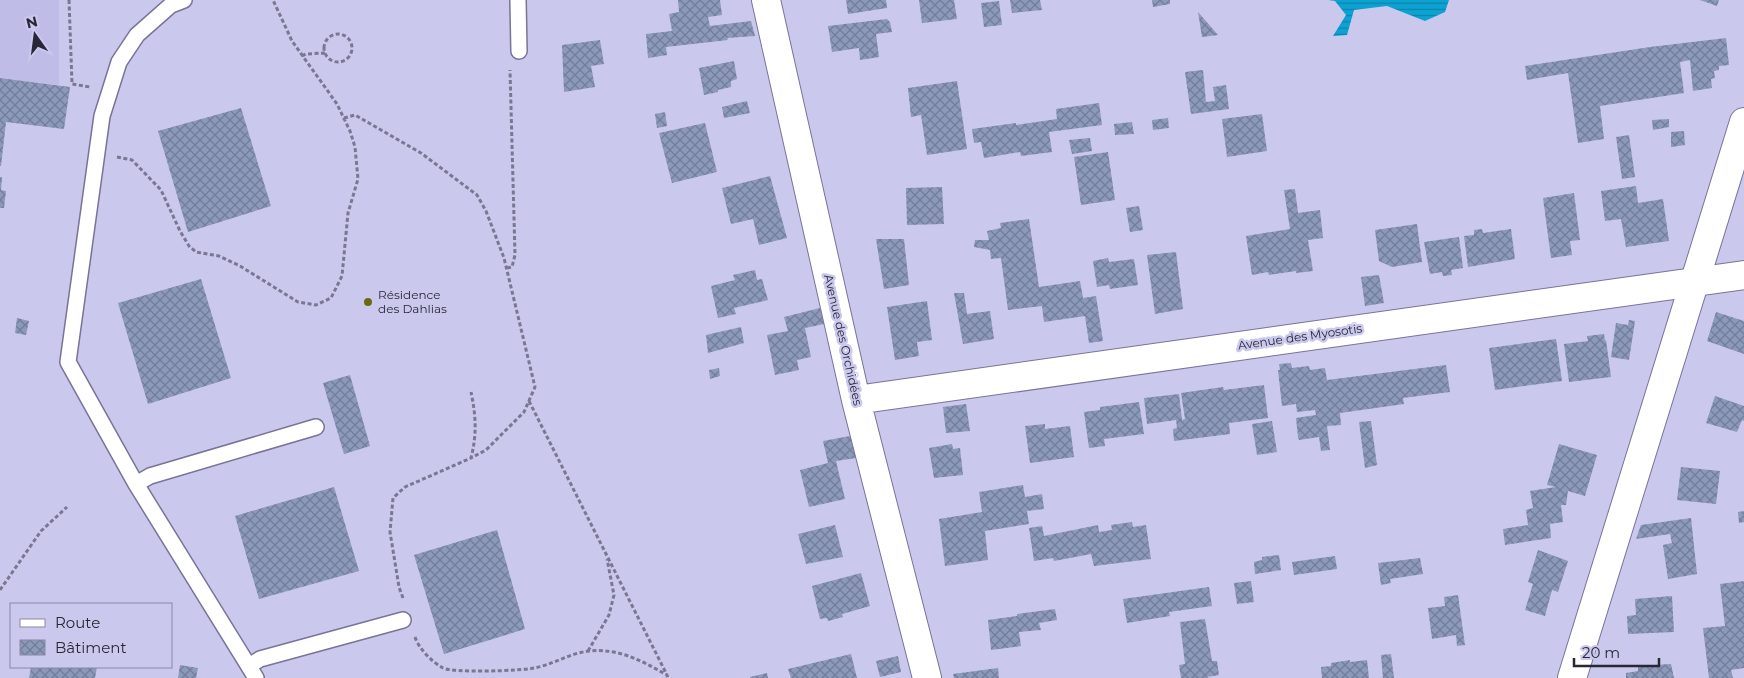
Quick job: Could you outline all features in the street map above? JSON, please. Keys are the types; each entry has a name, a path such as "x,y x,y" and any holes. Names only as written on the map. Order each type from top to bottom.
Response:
{"street":[{"name":"Avenue des Orchidées","path":"766,0 856,400 927,678"},
{"path":"1572,678 1744,122"},
{"name":"Avenue des Myosotis","path":"856,400 1744,275"}],"lane":[{"path":"184,0 171,5 137,35 119,62 110,90 102,116 68,362 136,484 253,672 260,659 403,620"},
{"path":"518,0 518,50"},
{"path":"136,484 150,476 316,427"}],"path":[{"path":"70,0 72,84 110,90"},
{"path":"97,152 132,160 161,190 180,231 189,246 196,252 219,256 240,266 298,302 316,305 331,298 342,276 348,213 358,179 355,147 337,104 292,41 274,0"},
{"path":"334,35 348,38 352,45 352,52 342,62 335,62 328,58 325,53 324,45 334,35"},
{"path":"507,268 512,267 515,255 510,48 518,50"},
{"path":"302,56 325,53"},
{"path":"344,118 355,116 413,149 456,178 476,195 486,211 507,268 520,330 535,387 524,412 486,450 405,487 393,498 390,532 399,586 404,602"},
{"path":"470,392 475,414 476,441 471,458"},
{"path":"529,401 668,677"},
{"path":"0,590 41,530 67,507"},
{"path":"588,651 609,615 614,596 607,555"},
{"path":"414,634 417,643 423,650 444,669 477,671 534,668 588,651 614,652 636,658 668,677"}],"shaded area":[{"path":"0,0 59,0 59,85 0,78"},
{"path":"1328,0 1449,0 1445,12 1425,21 1387,6 1354,10 1347,35 1333,36 1346,15 1335,1"}],"building":[{"path":"678,0 720,0 722,15 708,17 710,26 751,21 755,36 666,47 667,55 648,58 646,34 672,31 669,14 679,12"},
{"path":"846,0 886,0 887,8 848,14"},
{"path":"919,0 954,0 957,19 922,23"},
{"path":"1010,0 1040,0 1042,10 1012,13"},
{"path":"1152,0 1170,0 1170,4 1153,7"},
{"path":"1700,0 1719,0 1717,6"},
{"path":"999,1 1002,25 984,27 981,3"},
{"path":"1198,12 1218,35 1202,37"},
{"path":"887,19 890,22 892,32 876,34 879,57 860,60 859,48 832,52 828,26"},
{"path":"1726,38 1729,65 1719,66 1719,70 1714,71 1715,78 1711,79 1712,88 1693,91 1690,60 1680,62 1684,93 1600,106 1604,139 1578,143 1568,73 1527,80 1525,66 1650,47"},
{"path":"600,40 604,64 591,66 595,87 564,92 562,45"},
{"path":"734,61 737,79 731,81 731,87 704,95 699,68"},
{"path":"1203,70 1206,102 1215,101 1213,87 1226,85 1229,109 1191,114 1185,72"},
{"path":"0,78 70,87 64,129 6,122 1,166 0,166"},
{"path":"957,81 967,149 927,155 921,115 911,117 908,88"},
{"path":"747,101 750,113 724,118 722,107"},
{"path":"1099,103 1102,125 1049,132 1052,152 1021,156 1020,152 984,158 981,142 974,143 972,129 1057,119 1056,109"},
{"path":"241,108 271,206 188,232 158,131"},
{"path":"665,112 667,126 657,128 655,114"},
{"path":"1262,114 1267,151 1227,157 1222,119"},
{"path":"1168,118 1169,128 1153,130 1152,120"},
{"path":"1669,119 1669,127 1653,130 1652,120"},
{"path":"1132,122 1134,134 1115,135 1114,124"},
{"path":"705,123 717,172 672,183 659,133"},
{"path":"1684,131 1685,145 1671,147 1671,132"},
{"path":"1629,135 1635,177 1622,179 1616,137"},
{"path":"1090,138 1092,151 1072,154 1069,140"},
{"path":"1108,152 1115,200 1081,205 1074,157"},
{"path":"770,176 787,238 759,245 753,219 731,224 722,188"},
{"path":"0,177 2,177 1,190 6,191 4,208 0,208"},
{"path":"1636,186 1638,203 1663,199 1669,241 1626,247 1621,219 1605,221 1601,191"},
{"path":"942,187 944,224 907,225 906,188"},
{"path":"1295,189 1298,213 1320,210 1323,238 1308,240 1313,271 1296,273 1296,271 1269,275 1268,272 1252,275 1246,236 1290,229 1284,190"},
{"path":"1574,193 1580,240 1570,241 1572,255 1551,258 1543,198"},
{"path":"1139,206 1143,230 1130,232 1126,208"},
{"path":"1029,219 1039,287 1080,281 1083,298 1096,296 1103,341 1089,343 1085,316 1044,322 1042,306 1008,310 1001,258 991,259 990,250 974,247 975,240 989,240 987,231 1001,228 1000,223"},
{"path":"1417,224 1422,262 1392,267 1379,261 1375,230"},
{"path":"1482,229 1483,233 1511,229 1515,259 1468,267 1464,236 1474,235 1474,230"},
{"path":"1459,237 1463,268 1451,270 1452,275 1443,276 1442,272 1430,274 1424,242"},
{"path":"876,239 904,239 909,285 884,289"},
{"path":"1176,252 1183,309 1155,314 1147,255"},
{"path":"1108,258 1109,262 1134,259 1138,285 1110,289 1109,285 1097,287 1093,261"},
{"path":"755,270 757,280 762,279 768,300 734,308 736,314 718,318 711,286 735,280 733,275"},
{"path":"1379,275 1384,303 1365,306 1361,277"},
{"path":"201,279 231,378 148,404 118,303"},
{"path":"954,293 964,293 967,314 990,311 994,339 963,344"},
{"path":"927,301 932,340 917,342 919,356 895,360 887,307"},
{"path":"820,308 824,324 805,328 811,357 797,360 799,370 775,375 767,335 788,331 784,317"},
{"path":"1716,312 1744,321 1744,354 1707,341"},
{"path":"17,318 29,321 26,335 15,333"},
{"path":"1629,320 1635,321 1629,360 1611,357 1616,323 1628,325"},
{"path":"741,327 744,343 708,353 706,335"},
{"path":"1604,334 1611,377 1569,382 1564,344 1588,341 1587,336"},
{"path":"1556,339 1562,381 1495,390 1489,348"},
{"path":"1291,363 1292,368 1309,366 1310,370 1325,368 1327,380 1446,365 1450,392 1403,398 1404,404 1340,413 1341,425 1327,426 1330,450 1321,451 1319,437 1299,440 1298,437 1296,418 1316,415 1315,410 1297,412 1296,404 1282,406 1279,364"},
{"path":"719,368 720,376 710,379 709,370"},
{"path":"350,375 370,446 344,454 323,383"},
{"path":"1264,385 1268,418 1229,423 1230,434 1174,441 1173,429 1177,428 1176,420 1147,424 1144,398 1179,394 1182,420 1185,419 1181,393 1223,387 1224,390"},
{"path":"1715,396 1744,406 1744,421 1742,420 1737,432 1706,423"},
{"path":"1139,402 1144,434 1104,439 1105,446 1089,448 1084,412 1100,410 1100,407"},
{"path":"966,404 970,431 946,433 943,407"},
{"path":"1272,421 1277,452 1257,455 1252,424"},
{"path":"1371,421 1377,465 1365,468 1359,422"},
{"path":"1045,424 1045,429 1070,426 1074,457 1030,463 1025,426"},
{"path":"850,436 856,458 828,463 823,441"},
{"path":"952,444 953,449 960,448 963,475 934,478 929,448"},
{"path":"1559,444 1597,455 1585,496 1568,491 1566,505 1561,505 1563,522 1550,524 1551,538 1505,545 1503,529 1528,525 1526,510 1533,508 1530,491 1556,487 1547,485"},
{"path":"836,461 845,499 809,507 800,470"},
{"path":"1681,467 1720,471 1716,504 1677,500"},
{"path":"1023,485 1025,497 1042,494 1044,509 1027,511 1029,524 985,531 988,560 945,566 939,519 982,512 979,492"},
{"path":"334,487 359,571 259,599 235,516"},
{"path":"1744,511 1744,522 1739,523 1738,512"},
{"path":"1691,518 1697,574 1668,579 1663,545 1672,543 1670,534 1636,539 1641,525"},
{"path":"1132,522 1133,527 1146,525 1151,559 1094,566 1091,554 1054,561 1053,558 1034,561 1029,528 1042,526 1044,536 1098,525 1099,532 1112,530 1111,525"},
{"path":"835,525 843,557 806,564 798,534"},
{"path":"497,530 525,629 444,654 414,555"},
{"path":"1538,550 1568,561 1558,592 1552,590 1545,616 1525,610 1533,584 1528,582"},
{"path":"1279,555 1281,570 1255,574 1254,562 1262,560 1262,557"},
{"path":"1335,556 1337,569 1294,575 1292,562"},
{"path":"1420,558 1423,574 1390,579 1391,583 1381,585 1378,563"},
{"path":"861,573 870,606 842,614 843,617 828,621 827,618 820,619 812,586"},
{"path":"1251,581 1254,602 1237,604 1234,583"},
{"path":"1744,581 1744,668 1731,670 1733,678 1709,678 1703,628 1725,626 1720,584"},
{"path":"1209,587 1212,606 1169,612 1170,616 1127,623 1123,599"},
{"path":"1458,595 1465,645 1457,646 1456,635 1432,639 1428,608 1445,606 1444,597"},
{"path":"1672,596 1674,632 1628,634 1627,616 1636,615 1635,599"},
{"path":"1055,609 1057,620 1039,623 1041,630 1019,632 1021,646 991,650 988,620"},
{"path":"1205,619 1212,661 1217,661 1219,675 1208,678 1181,678 1179,665 1185,664 1180,622"},
{"path":"851,654 857,678 791,678 788,669"},
{"path":"1391,654 1394,678 1383,678 1381,655"},
{"path":"898,656 901,672 880,677 876,661"},
{"path":"1350,660 1350,662 1367,660 1369,678 1322,678 1321,667 1331,666 1331,663"},
{"path":"1671,664 1674,678 1626,678 1626,673 1638,671 1638,666"},
{"path":"180,665 198,668 196,678 178,678"},
{"path":"31,668 97,668 95,678 29,678"},
{"path":"998,668 999,678 954,678 953,674"},
{"path":"767,673 768,678 750,678 750,677"}],"place":[{"name":"Résidence des Dahlias","path":"368,302"}]}
